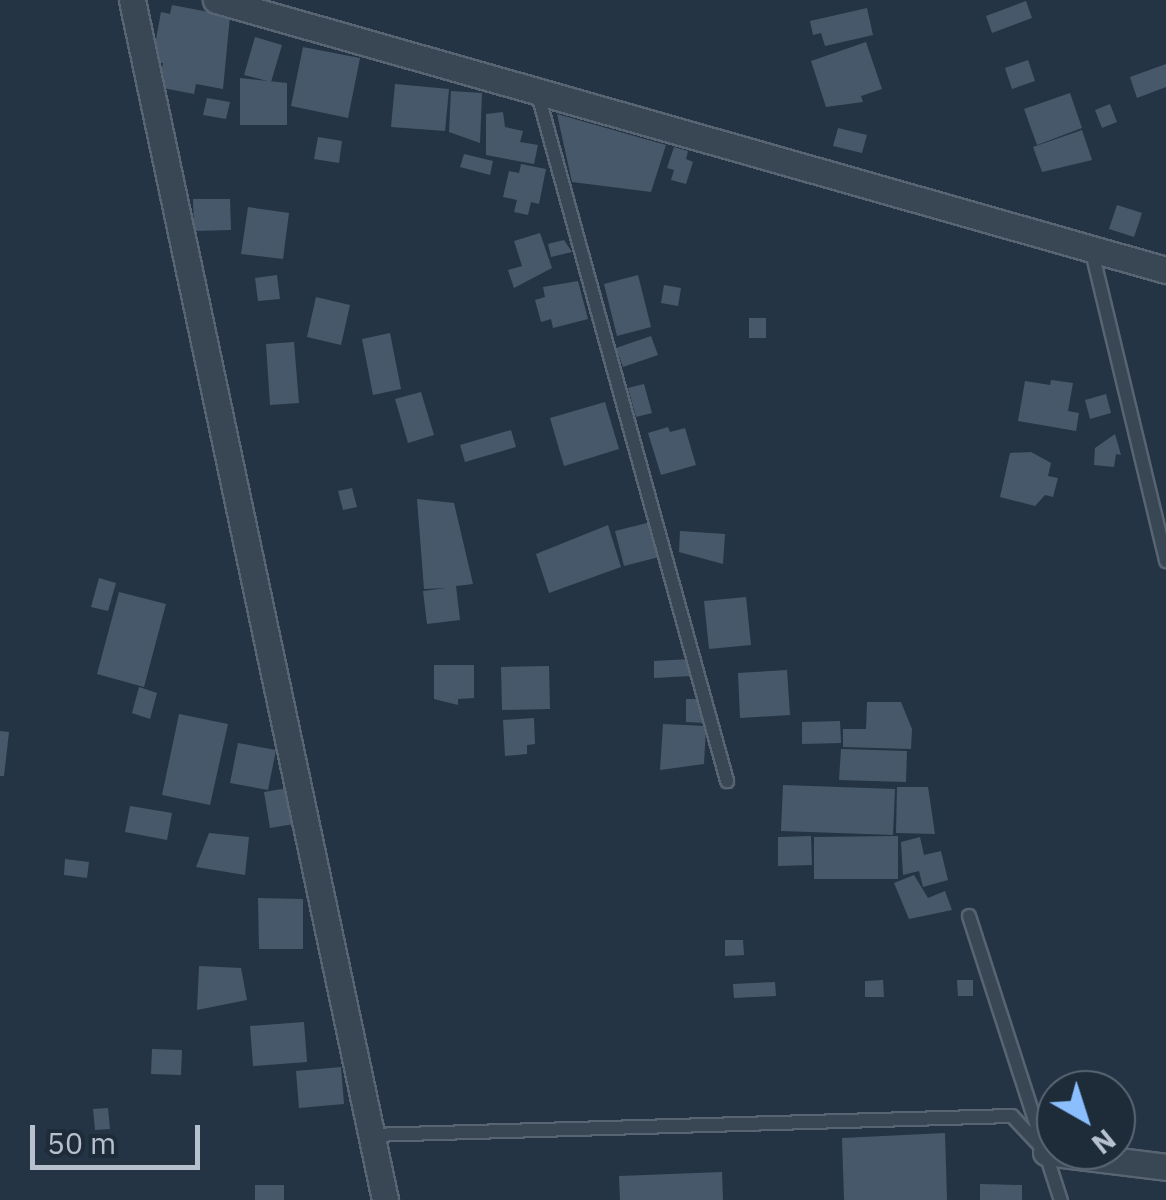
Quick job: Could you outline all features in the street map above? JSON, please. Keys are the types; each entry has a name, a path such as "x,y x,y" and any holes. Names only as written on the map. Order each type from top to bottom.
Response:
{"street":[{"path":"132,0 386,1200"},
{"path":"216,0 266,8 537,91 1166,270"},
{"path":"1136,1163 1166,1167"}],"lane":[{"path":"537,91 728,781"},
{"path":"1092,252 1166,561"},
{"path":"968,916 1036,1122"},
{"path":"370,1135 1012,1116 1036,1141"},
{"path":"1052,1170 1061,1200"}],"building":[{"path":"1026,1 1032,18 992,33 986,16"},
{"path":"172,5 230,16 223,89 196,84 194,94 158,87 163,63 152,61 161,12 170,14"},
{"path":"867,8 873,35 825,46 821,33 813,35 810,21"},
{"path":"255,37 282,45 271,82 244,75"},
{"path":"866,42 882,89 861,96 863,102 826,107 811,61"},
{"path":"303,47 360,58 348,118 291,106"},
{"path":"1028,60 1035,81 1012,89 1005,68"},
{"path":"1166,64 1166,87 1137,98 1130,77"},
{"path":"240,78 287,83 287,125 240,125"},
{"path":"395,84 449,89 445,131 391,127"},
{"path":"451,91 482,93 480,143 449,132"},
{"path":"1070,93 1082,128 1037,145 1024,109"},
{"path":"207,98 230,102 226,119 203,115"},
{"path":"1110,104 1117,122 1102,128 1095,110"},
{"path":"503,112 505,127 523,131 520,142 538,145 534,164 486,155 486,114"},
{"path":"557,114 666,145 651,192 572,182"},
{"path":"838,128 867,135 862,153 833,146"},
{"path":"1082,130 1092,160 1042,172 1033,147"},
{"path":"318,137 342,141 339,163 314,159"},
{"path":"674,147 688,151 686,159 693,162 686,184 671,180 674,170 667,168"},
{"path":"464,154 493,161 490,175 460,167"},
{"path":"521,164 546,169 539,204 531,202 528,215 514,212 517,200 503,197 509,171 519,173"},
{"path":"193,199 230,199 231,230 194,231"},
{"path":"1117,205 1142,213 1134,237 1109,229"},
{"path":"248,207 289,213 283,259 241,254"},
{"path":"540,233 552,268 514,288 508,270 522,266 514,241"},
{"path":"564,240 572,252 551,257 548,244"},
{"path":"277,275 280,299 258,301 255,278"},
{"path":"638,275 651,327 617,336 604,284"},
{"path":"578,281 588,319 553,328 551,319 541,322 535,300 545,297 543,287"},
{"path":"664,285 681,288 678,306 661,303"},
{"path":"316,297 350,305 341,345 307,337"},
{"path":"749,318 766,318 766,338 749,338"},
{"path":"390,333 401,389 373,395 362,339"},
{"path":"651,336 658,355 623,367 616,348"},
{"path":"294,342 299,403 270,405 266,344"},
{"path":"1051,380 1073,383 1068,411 1079,413 1076,431 1018,421 1025,381 1050,385"},
{"path":"644,384 652,413 636,417 628,388"},
{"path":"421,392 434,435 408,443 395,399"},
{"path":"1106,394 1111,413 1090,419 1085,400"},
{"path":"605,402 619,449 564,466 550,418"},
{"path":"668,427 670,432 685,428 696,465 661,475 648,433"},
{"path":"511,430 516,447 465,462 460,445"},
{"path":"1115,434 1121,455 1116,454 1114,467 1094,465 1095,448"},
{"path":"1031,452 1051,463 1048,476 1058,478 1053,497 1045,495 1035,506 1000,497 1010,453"},
{"path":"352,488 357,507 343,510 338,491"},
{"path":"417,499 454,503 473,584 456,586 460,620 427,624 423,591 447,588 424,589"},
{"path":"651,522 659,557 624,566 615,531"},
{"path":"608,525 621,567 549,593 536,554"},
{"path":"680,531 725,534 723,564 679,552"},
{"path":"99,578 116,583 108,611 91,607"},
{"path":"119,592 166,604 144,687 97,674"},
{"path":"746,597 751,645 709,649 704,601"},
{"path":"690,659 691,676 654,678 654,661"},
{"path":"434,665 474,665 474,698 458,699 458,705 434,699"},
{"path":"549,666 550,709 502,710 501,667"},
{"path":"787,670 790,715 740,718 738,673"},
{"path":"139,687 157,693 150,719 132,713"},
{"path":"686,699 701,699 706,723 686,722"},
{"path":"867,702 901,702 912,729 911,749 843,747 843,729 866,729"},
{"path":"179,714 228,724 210,805 162,795"},
{"path":"534,718 535,744 527,745 527,754 505,756 503,720"},
{"path":"840,721 841,743 802,744 802,722"},
{"path":"663,724 706,726 704,764 660,770"},
{"path":"0,731 9,732 4,776 0,776"},
{"path":"238,743 276,750 268,790 230,783"},
{"path":"841,749 907,751 906,782 839,780"},
{"path":"783,785 895,789 893,835 781,831"},
{"path":"897,787 928,787 935,834 896,833"},
{"path":"288,788 294,824 270,828 264,792"},
{"path":"130,806 172,813 167,840 125,832"},
{"path":"209,833 249,837 245,875 196,867"},
{"path":"811,836 812,865 778,866 778,837"},
{"path":"898,836 898,879 814,879 814,837"},
{"path":"920,837 924,855 941,851 948,880 923,887 919,871 903,875 901,842"},
{"path":"65,859 89,862 87,878 64,875"},
{"path":"914,875 928,898 945,891 952,910 909,919 894,883"},
{"path":"258,898 303,899 303,949 259,949"},
{"path":"725,940 743,940 744,955 725,956"},
{"path":"199,966 241,968 247,1000 197,1010"},
{"path":"883,980 884,997 865,997 865,981"},
{"path":"957,980 973,980 973,996 958,996"},
{"path":"775,982 776,996 734,998 733,984"},
{"path":"304,1022 307,1062 253,1066 250,1026"},
{"path":"152,1049 182,1050 181,1075 151,1074"},
{"path":"341,1067 344,1104 299,1108 296,1071"},
{"path":"108,1108 110,1129 95,1130 93,1109"},
{"path":"945,1133 947,1200 844,1200 842,1138"},
{"path":"722,1172 723,1200 620,1200 619,1176"},
{"path":"980,1184 1022,1185 1022,1200 980,1200"},
{"path":"255,1185 284,1185 284,1200 255,1200"}]}
